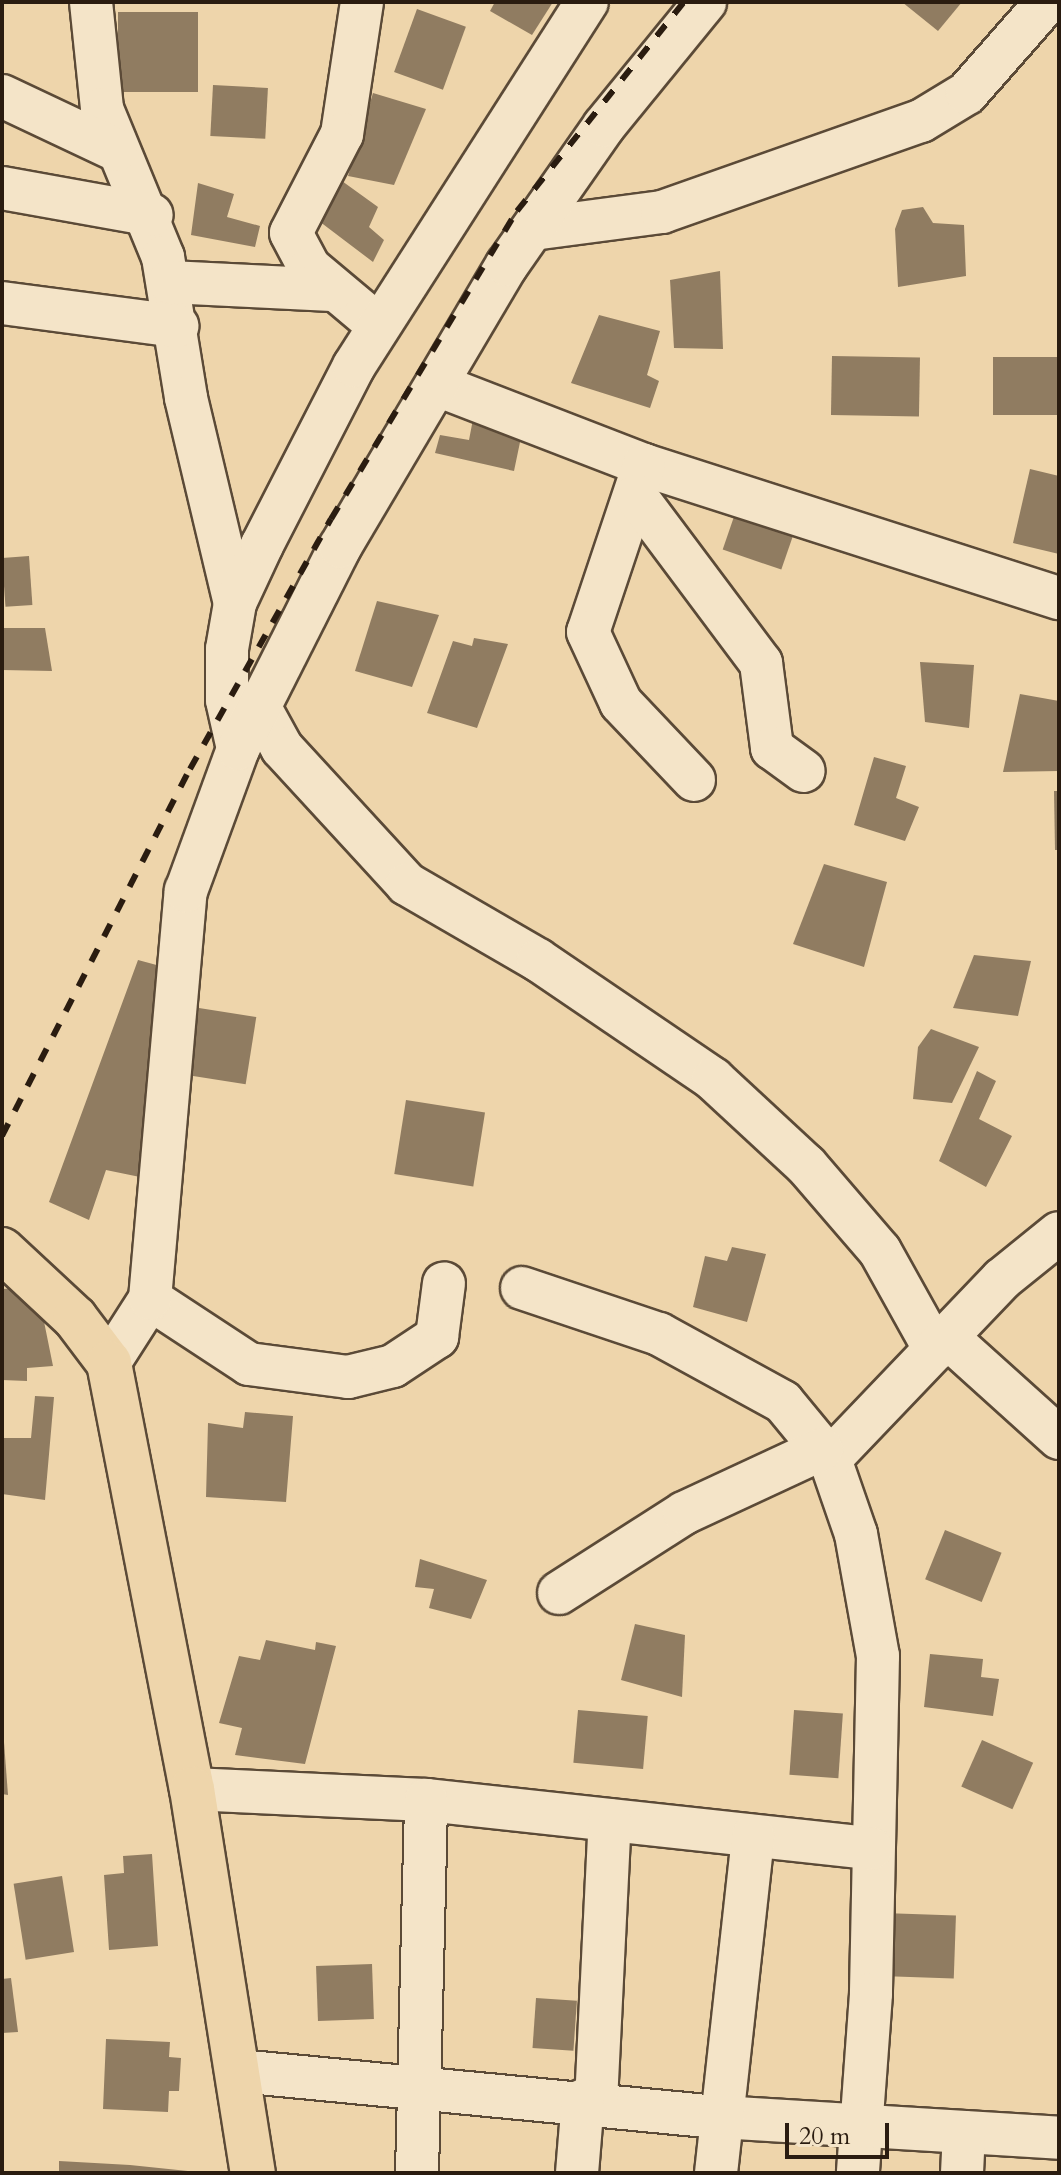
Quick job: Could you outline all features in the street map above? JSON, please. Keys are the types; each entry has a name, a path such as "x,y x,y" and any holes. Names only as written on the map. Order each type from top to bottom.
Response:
{"main road":[{"path":"2,1250 75,1318 109,1363 192,1789 253,2173"}],"street":[{"path":"91,2 102,109 116,150 152,215 169,282 186,398 235,603 227,700 238,749"},
{"path":"362,2 342,134 291,233 302,260 332,290 379,326"},
{"path":"235,603 379,326 587,2"},
{"path":"109,1363 150,1299 186,891 238,749 340,547 533,229 705,2"},
{"path":"533,229 662,212 921,121 987,75 1047,2"},
{"path":"2,96 116,150"},
{"path":"2,188 152,215"},
{"path":"169,282 332,290"},
{"path":"2,303 177,326"},
{"path":"437,385 640,480 1059,598"},
{"path":"640,480 761,663 772,748 804,771"},
{"path":"640,480 588,632 621,703 694,780"},
{"path":"259,706 282,748 407,884 538,960 713,1079 806,1165 880,1251 941,1344 1059,1438"},
{"path":"559,1593 684,1513 826,1454 1059,1233"},
{"path":"150,1299 249,1364 348,1377 393,1366 437,1337 444,1283"},
{"path":"522,1288 659,1334 783,1402 826,1454 856,1534 878,1656 871,1848 871,1994 859,2125 858,2173"},
{"path":"192,1789 426,1800 871,1848"},
{"path":"417,2173 426,1800"},
{"path":"577,2173 590,2101 610,1820"},
{"path":"716,2173 753,1836"},
{"path":"239,2071 421,2092 590,2101 720,2117 1059,2138"},
{"path":"962,2173 964,2132"}],"building":[{"path":"495,2 553,2 532,35 490,11"},
{"path":"902,2 962,2 938,31"},
{"path":"417,9 466,27 443,90 394,72"},
{"path":"118,12 198,12 198,92 118,92"},
{"path":"213,85 268,88 265,139 210,136"},
{"path":"373,93 426,109 394,185 348,176"},
{"path":"335,176 378,207 369,227 384,240 373,262 307,212"},
{"path":"198,183 234,194 227,217 260,226 255,247 191,235"},
{"path":"923,207 933,223 964,225 966,276 898,287 895,229 902,210"},
{"path":"720,271 723,349 674,348 670,280"},
{"path":"599,315 660,331 647,375 659,381 650,408 571,383"},
{"path":"832,356 920,358 919,417 831,415"},
{"path":"993,357 1059,357 1059,415 993,415"},
{"path":"474,414 524,423 514,471 435,453 440,435 469,440"},
{"path":"1030,469 1059,476 1059,554 1013,543"},
{"path":"738,505 797,525 781,570 723,549"},
{"path":"29,556 32,605 5,607 2,558"},
{"path":"377,601 439,615 412,687 355,671"},
{"path":"2,628 45,628 52,671 2,670"},
{"path":"474,638 508,644 477,728 427,713 453,641 472,646"},
{"path":"920,662 974,665 969,728 925,722"},
{"path":"1020,694 1059,701 1059,771 1003,772"},
{"path":"874,757 906,766 896,798 919,807 905,841 854,825"},
{"path":"1054,791 1059,791 1059,850 1055,850"},
{"path":"824,864 887,882 864,967 793,944"},
{"path":"974,955 1031,961 1018,1016 953,1008"},
{"path":"138,960 164,967 163,1048 140,1177 106,1170 89,1220 49,1202"},
{"path":"199,1008 256,1017 246,1084 188,1075"},
{"path":"931,1029 979,1047 952,1103 913,1099 918,1047"},
{"path":"977,1071 996,1081 979,1119 1012,1136 986,1187 939,1161"},
{"path":"406,1100 485,1113 473,1187 394,1174"},
{"path":"732,1247 766,1254 747,1322 693,1307 705,1256 727,1261"},
{"path":"37,1287 53,1366 27,1368 27,1381 2,1380 2,1289"},
{"path":"35,1396 54,1397 45,1500 2,1494 2,1438 31,1438"},
{"path":"245,1412 293,1416 286,1502 206,1497 208,1423 243,1428"},
{"path":"945,1530 1002,1553 982,1602 925,1579"},
{"path":"420,1559 487,1580 471,1619 429,1608 434,1589 415,1587"},
{"path":"635,1624 685,1635 682,1697 621,1680"},
{"path":"266,1640 315,1650 316,1642 336,1646 305,1764 235,1755 242,1728 219,1723 239,1656 260,1660"},
{"path":"930,1654 983,1659 981,1677 999,1679 993,1716 924,1707"},
{"path":"578,1710 648,1716 643,1769 573,1763"},
{"path":"794,1710 843,1713 838,1778 789,1775"},
{"path":"982,1740 1033,1763 1012,1809 961,1787"},
{"path":"4,1742 8,1795 2,1794"},
{"path":"152,1854 158,1946 109,1950 104,1875 124,1873 123,1856"},
{"path":"62,1876 74,1952 26,1960 14,1884"},
{"path":"883,1913 956,1916 954,1979 881,1976"},
{"path":"372,1964 374,2019 318,2021 316,1966"},
{"path":"11,1978 18,2032 2,2033 2,1979"},
{"path":"536,1998 577,2001 573,2051 533,2048"},
{"path":"106,2039 170,2042 169,2057 181,2058 179,2091 169,2091 168,2112 103,2109"},
{"path":"59,2161 130,2165 207,2173 59,2173"}],"railway":[{"path":"2,1136 190,769 331,519 517,211 684,2"}]}
